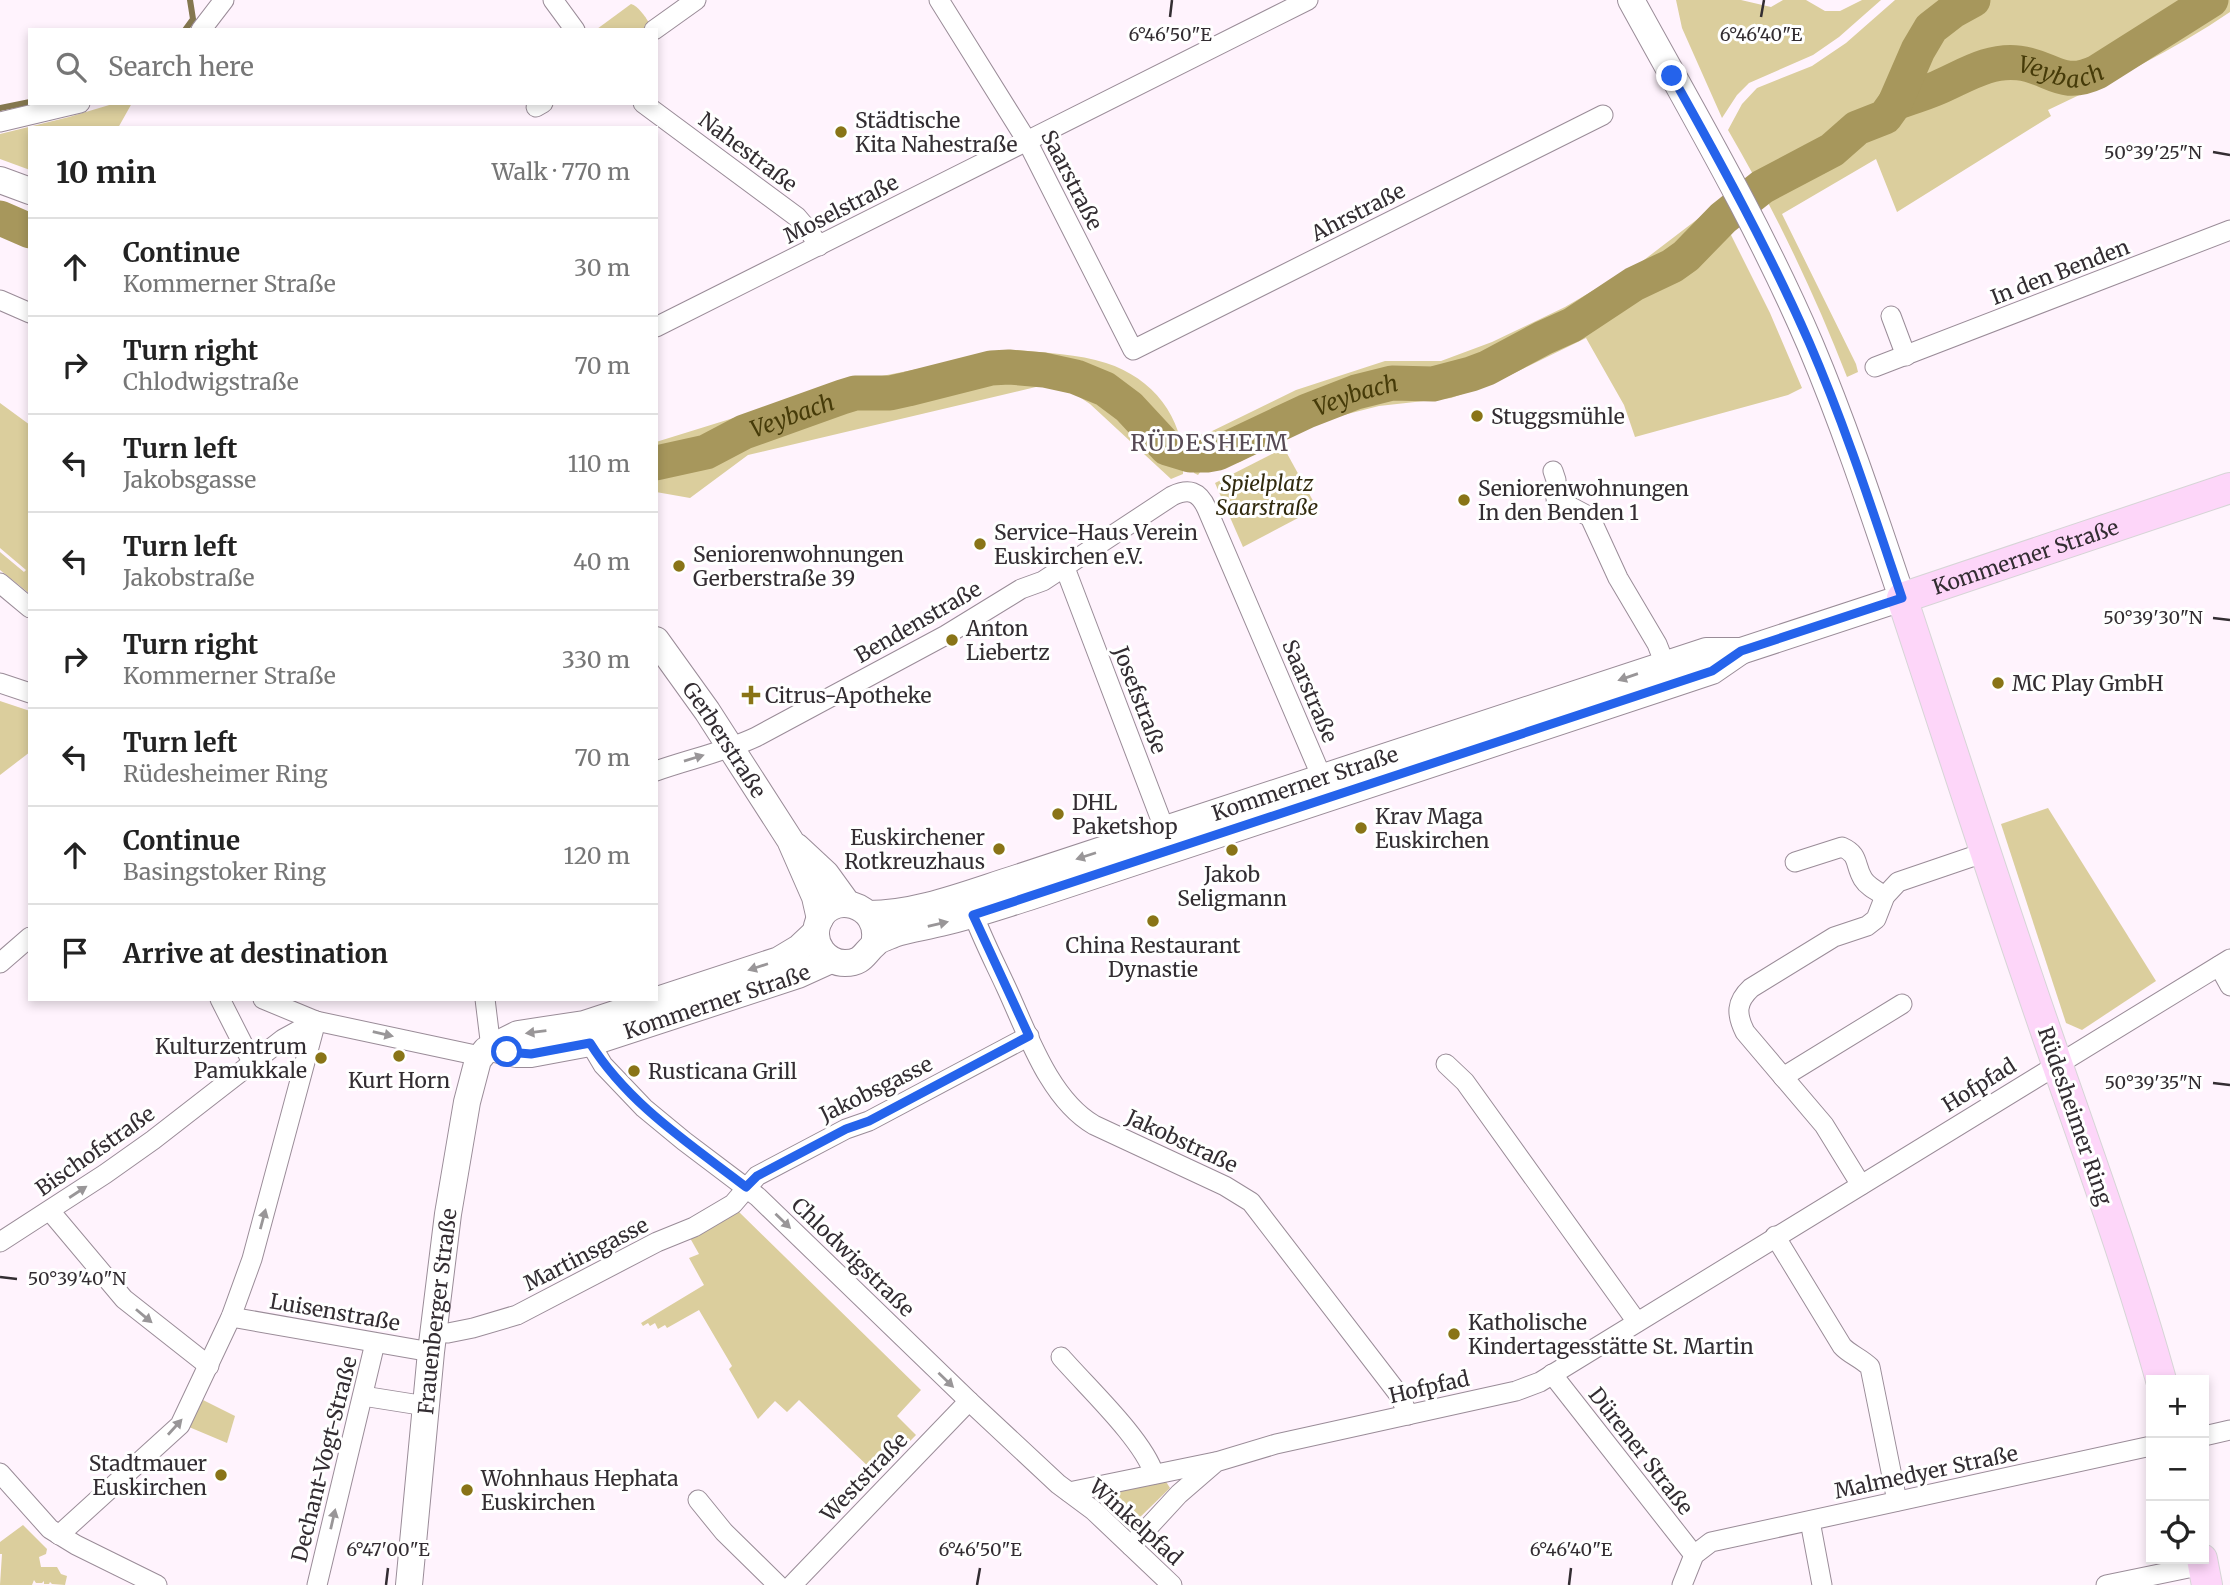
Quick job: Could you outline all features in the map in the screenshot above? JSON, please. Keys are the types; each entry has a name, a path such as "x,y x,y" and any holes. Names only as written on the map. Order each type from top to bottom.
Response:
{"main road":[{"name":"Kommerner Straße","path":"1902,598 2230,488"},
{"name":"Rüdesheimer Ring","path":"1902,598 2143,1314 2160,1375"}],"street":[{"path":"203,28 224,0"},
{"path":"553,0 574,28"},
{"path":"657,28 696,0"},
{"name":"Saarstraße","path":"939,0 1027,141 1133,350"},
{"name":"Moselstraße","path":"658,326 1308,0"},
{"name":"Rüdesheimer Ring","path":"1631,0 1754,228 1798,318 1853,453 1902,598"},
{"path":"0,122 71,105"},
{"name":"Nahestraße","path":"646,105 797,217 819,246"},
{"name":"Ahrstraße","path":"1133,350 1603,115"},
{"path":"0,180 28,190"},
{"name":"In den Benden","path":"1875,367 2230,230"},
{"path":"0,300 28,312"},
{"path":"1891,316 1906,356"},
{"path":"1553,471 1556,499 1590,517 1618,578 1657,644 1669,674"},
{"name":"Saarstraße","path":"1191,491 1200,495 1208,509 1326,788"},
{"name":"Bendenstraße","path":"658,770 732,749 946,635 1021,589 1043,581 1172,496 1191,491"},
{"name":"Josefstraße","path":"1065,568 1169,840"},
{"path":"0,583 28,606"},
{"name":"Kommerner Straße","path":"873,944 969,905 1669,674 1712,671 1741,651 1902,598"},
{"name":"Gerberstraße","path":"658,643 732,749 790,840 815,897 818,926"},
{"path":"0,683 28,692"},
{"name":"Gerberstraße","path":"790,840 858,909"},
{"path":"1795,862 1842,847 1855,856 1862,878 1885,896"},
{"path":"1861,1185 1824,1125 1745,1032 1738,1019 1741,997 1751,988 1834,937 1867,926 1876,919 1885,896 1898,883 1986,852"},
{"name":"Kommerner Straße","path":"858,909 901,911 969,905"},
{"name":"Jakobstraße","path":"969,905 1029,1036 1052,1081 1069,1105 1083,1119 1225,1186 1251,1202 1400,1396 1409,1415"},
{"path":"828,909 858,909 875,928 873,944 863,957 856,961 848,963 831,960 820,948 818,926 828,909"},
{"name":"Kommerner Straße","path":"587,1034 779,960 799,947 818,926"},
{"path":"0,963 28,939"},
{"name":"Kommerner Straße","path":"268,1001 316,1021 486,1052 523,1054 798,975 831,960"},
{"path":"2225,962 2230,986"},
{"name":"Hofpfad","path":"1069,1492 1216,1462 1276,1444 1524,1389 1540,1382 2225,962"},
{"path":"221,1001 253,1064"},
{"path":"59,1535 180,1425 209,1366 231,1317 252,1259 316,1021 304,1001"},
{"path":"485,1001 486,1052"},
{"path":"1783,1077 1902,1003"},
{"name":"Bischofstraße","path":"0,1242 153,1140 284,1039 316,1021"},
{"name":"Chlodwigstraße","path":"587,1034 603,1065 644,1108 758,1197 969,1401 1069,1492"},
{"name":"Jakobsgasse","path":"746,1187 757,1176 790,1158 846,1129 869,1121 1029,1036"},
{"name":"Frauenberger Straße","path":"409,1585 433,1342 455,1170 472,1080 486,1052"},
{"path":"1446,1064 1465,1082 1637,1322"},
{"name":"Martinsgasse","path":"433,1342 448,1333 517,1315 657,1242 694,1227 733,1204 746,1187"},
{"path":"50,1211 124,1299 209,1366"},
{"path":"1775,1236 1842,1346 1870,1367 1898,1502"},
{"name":"Luisenstraße","path":"231,1317 376,1343 433,1342"},
{"name":"Dechant-Vogt-Straße","path":"317,1585 376,1343"},
{"path":"1061,1357 1135,1440 1150,1462 1154,1474"},
{"name":"Dürener Straße","path":"1552,1374 1694,1555"},
{"path":"363,1396 426,1406"},
{"name":"Weststraße","path":"792,1585 969,1401"},
{"path":"2209,1435 2230,1430"},
{"name":"Malmedyer Straße","path":"1694,1555 1711,1542 2146,1447"},
{"name":"Hofpfad","path":"1131,1546 1179,1494 1216,1462"},
{"path":"0,1473 40,1519 59,1535 157,1585"},
{"name":"Winkelpfad","path":"1069,1492 1093,1510 1172,1585"},
{"path":"698,1500 724,1532 778,1585"},
{"path":"1810,1521 1822,1585"},
{"path":"1682,1585 1694,1555"},
{"path":"2106,1585 2204,1569"}],"green space":[{"path":"1676,0 1741,0 1771,7 1783,0 1806,0 1825,11 1840,11 1862,0 1881,0 1839,37 1813,55 1749,83 1737,95 1722,118 1682,28"},
{"path":"1895,0 2230,0 2230,12 2164,52 2048,110 2051,116 1897,212 1876,159 1782,214 1856,364 1858,372 1847,377 1792,251 1728,130 1742,104 1757,88 1812,66 1846,43"},
{"path":"631,4 639,9 649,23 647,28 598,28"},
{"path":"109,105 131,105 119,126 32,126"},
{"path":"28,127 28,169 0,159 0,134"},
{"path":"0,203 28,212 28,245 0,233"},
{"path":"1716,205 1770,313 1802,388 1788,395 1635,437 1624,405 1586,338 1494,383 1451,398 1379,406 1316,422 1240,462 1201,471 1198,475 1194,473 1187,438 1192,433 1204,435 1296,390 1385,361 1441,361 1492,342 1565,307 1640,263"},
{"path":"1015,350 1095,360 1124,370 1140,380 1165,405 1180,437 1183,474 1171,479 1090,404 1075,394 1040,386 748,455 690,498 658,492 658,441 846,383"},
{"path":"0,403 28,424 28,592 0,570 0,552 24,572 26,570 0,548"},
{"name":"Spielplatz Saarstraße","path":"1284,448 1317,508 1243,547 1215,483"},
{"path":"0,701 28,710 28,754 0,775"},
{"path":"2048,808 2156,981 2082,1030 2066,1023 2001,824"},
{"path":"738,1211 921,1390 897,1416 916,1435 865,1487 862,1485 874,1472 799,1400 787,1412 775,1401 758,1419 729,1369 732,1366 699,1310 667,1328 665,1325 658,1329 655,1323 643,1326 641,1323 704,1285 689,1258 699,1254 690,1238"},
{"path":"203,1400 235,1416 227,1443 189,1427"},
{"path":"1165,1480 1170,1488 1134,1523 1104,1496 1109,1492"},
{"path":"23,1525 47,1549 46,1554 39,1557 41,1567 57,1567 61,1574 67,1576 65,1585 50,1582 44,1584 44,1581 36,1583 34,1580 32,1585 0,1585 0,1542"}],"waterway":[{"path":"186,28 193,19 190,0"},
{"name":"Veybach","path":"658,463 706,452 744,432 855,393 890,393 991,368 1044,370 1076,377 1105,389 1129,407 1167,448 1190,455 1218,453 1307,411 1356,392 1392,383 1433,384 1471,374 1572,325 1634,284 1672,266 1686,256 1723,218 1762,187 1832,150 1857,128 1885,117 1895,103 1918,50 1931,28 1973,0"},
{"name":"Veybach","path":"1895,103 1987,66 2008,62 2030,65 2065,78 2085,77 2211,0"},
{"path":"0,108 28,102"},
{"name":"Veybach","path":"0,218 28,230"}],"place":[{"name":"Städtische Kita Nahestraße","path":"841,132"},
{"name":"Stuggsmühle","path":"1477,416"},
{"name":"Seniorenwohnungen In den Benden 1","path":"1464,500"},
{"name":"Service-Haus Verein Euskirchen e.V.","path":"980,544"},
{"name":"Seniorenwohnungen Gerberstraße 39","path":"679,566"},
{"name":"Anton Liebertz","path":"952,640"},
{"name":"MC Play GmbH","path":"1998,683"},
{"name":"Citrus-Apotheke","path":"751,695"},
{"name":"DHL Paketshop","path":"1058,814"},
{"name":"Krav Maga Euskirchen","path":"1361,828"},
{"name":"Euskirchener Rotkreuzhaus","path":"999,849"},
{"name":"Jakob Seligmann","path":"1232,850"},
{"name":"China Restaurant Dynastie","path":"1153,921"},
{"name":"Kurt Horn","path":"399,1056"},
{"name":"Kulturzentrum Pamukkale","path":"321,1058"},
{"name":"Rusticana Grill","path":"634,1071"},
{"name":"Katholische Kindertagesstätte St. Martin","path":"1454,1334"},
{"name":"Stadtmauer Euskirchen","path":"221,1475"},
{"name":"Wohnhaus Hephata Euskirchen","path":"467,1490"}],"district":[{"name":"RÜDESHEIM","path":"1210,442"}],"route":[{"path":"507,1052 531,1054 590,1043 603,1065 644,1108 746,1187 757,1176 846,1129 869,1121 1029,1036 973,915 1712,671 1741,651 1902,598 1839,414 1809,342 1754,228 1672,76"}]}
